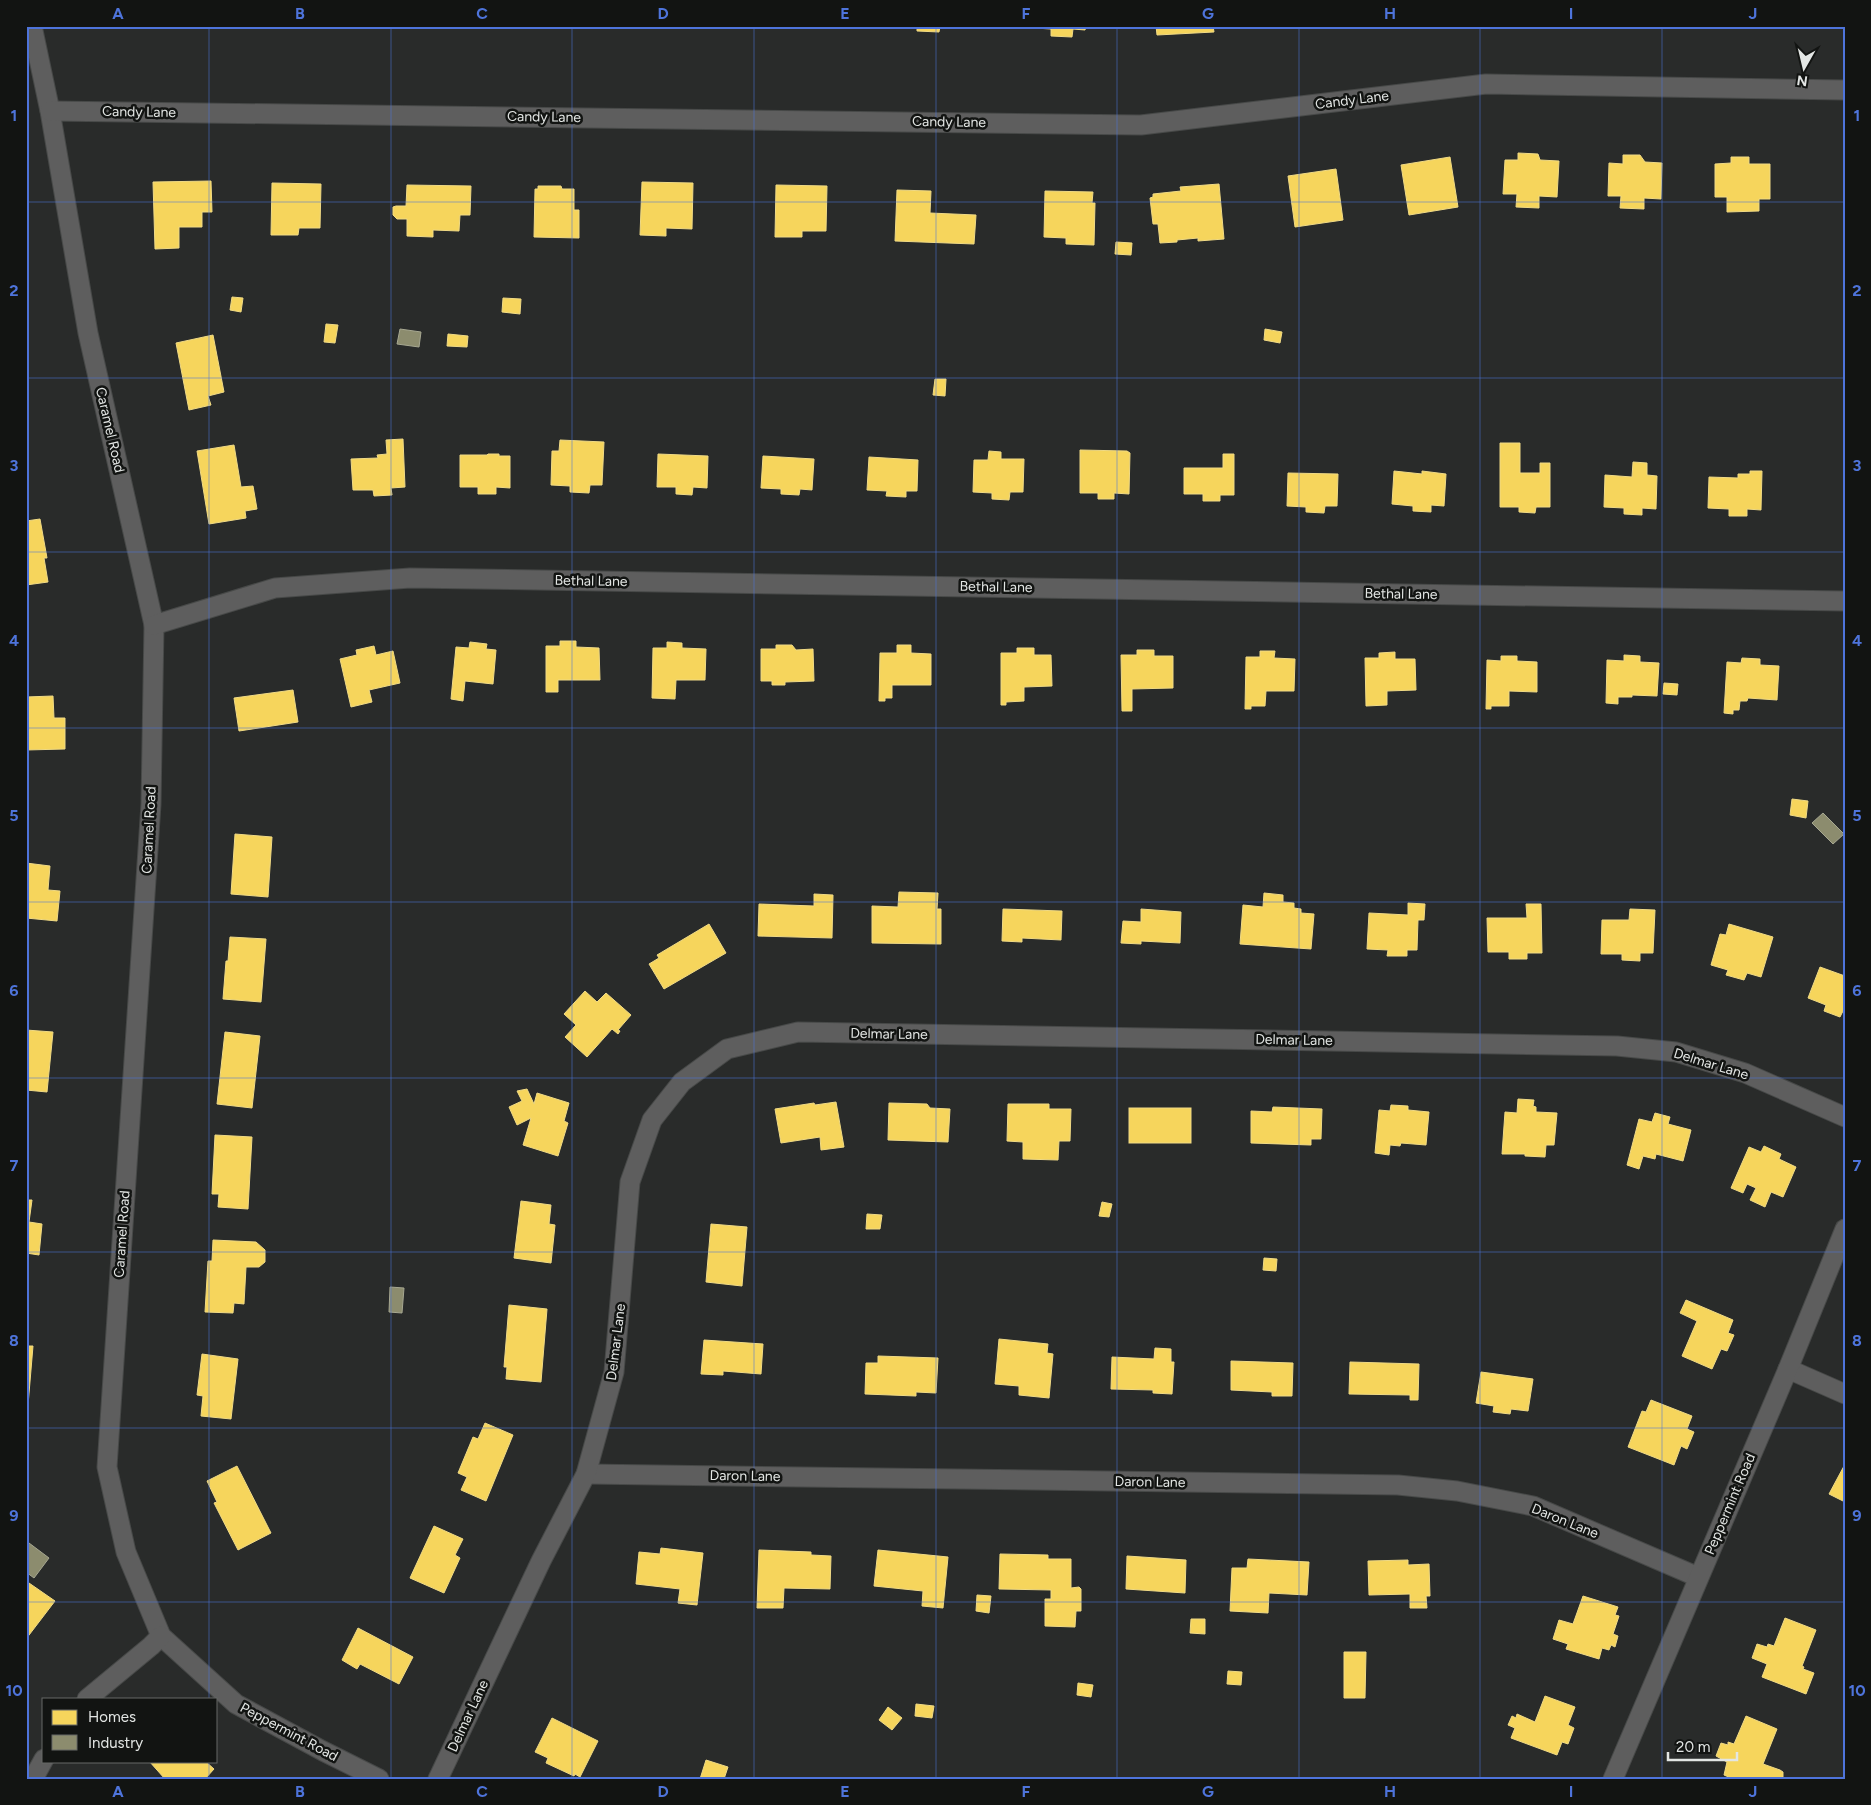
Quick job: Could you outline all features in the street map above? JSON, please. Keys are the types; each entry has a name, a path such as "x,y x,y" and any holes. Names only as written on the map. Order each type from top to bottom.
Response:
{"street":[{"name":"Caramel Road","path":"32,26 50,110 88,333 154,625 151,804 107,1467 126,1552 161,1636"},
{"name":"Candy Lane","path":"50,110 1141,125 1486,84 1845,90"},
{"name":"Bethal Lane","path":"154,625 275,588 410,578 1845,601"},
{"name":"Delmar Lane","path":"438,1779 541,1561 586,1474 614,1372 630,1182 652,1120 682,1082 727,1049 798,1032 1617,1046 1676,1052 1745,1073 1845,1117"},
{"name":"Peppermint Road","path":"1613,1779 1698,1576 1788,1369 1845,1229"},
{"path":"1788,1369 1845,1394"},
{"name":"Daron Lane","path":"586,1474 1398,1485 1457,1492 1533,1506 1698,1576"},
{"path":"88,1698 161,1636"},
{"name":"Peppermint Road","path":"161,1636 236,1704 379,1779"},
{"path":"33,1779 42,1762"}],"building: Homes":[{"path":"917,26 940,26 939,32 917,31"},
{"path":"1003,26 1086,26 1085,30 1073,29 1072,37 1051,36 1051,29"},
{"path":"1156,26 1213,26 1214,32 1157,35"},
{"path":"1518,153 1538,154 1540,160 1559,161 1557,197 1539,196 1539,208 1516,207 1517,194 1503,194 1505,160 1518,160"},
{"path":"1623,155 1640,155 1645,162 1662,163 1661,199 1644,198 1644,209 1620,208 1621,196 1608,196 1609,163 1623,164"},
{"path":"1450,157 1458,207 1409,215 1401,165"},
{"path":"1731,157 1749,157 1749,164 1770,164 1770,199 1759,199 1759,211 1727,212 1727,197 1715,197 1715,164 1731,163"},
{"path":"1336,169 1343,220 1295,227 1288,176"},
{"path":"211,181 212,212 202,212 202,227 179,227 179,248 155,249 153,182"},
{"path":"642,182 693,183 692,229 666,228 666,236 640,235"},
{"path":"272,183 321,184 320,228 299,228 298,235 271,235"},
{"path":"1219,184 1224,239 1198,241 1198,238 1160,243 1158,224 1153,224 1150,198 1153,197 1153,194 1181,191 1180,187"},
{"path":"407,185 471,186 470,215 460,215 459,231 433,230 433,237 407,236 407,219 397,219 393,215 393,207 406,206"},
{"path":"776,185 827,186 826,231 802,231 802,237 775,237"},
{"path":"538,186 561,186 562,189 574,189 574,210 579,210 579,238 534,237 535,189 538,189"},
{"path":"897,190 931,191 930,213 976,215 974,244 895,241"},
{"path":"1045,191 1093,192 1092,203 1095,203 1094,245 1066,244 1066,238 1044,237"},
{"path":"1116,242 1132,243 1131,255 1115,254"},
{"path":"232,297 243,298 241,312 230,310"},
{"path":"503,298 521,299 520,314 502,312"},
{"path":"326,324 338,325 335,343 324,342"},
{"path":"1265,329 1282,332 1280,343 1264,340"},
{"path":"448,334 468,336 467,347 447,346"},
{"path":"213,335 224,392 208,396 211,405 189,410 176,343"},
{"path":"935,379 946,379 945,396 933,395"},
{"path":"403,439 405,487 391,488 392,495 374,496 373,490 353,490 351,459 378,458 377,455 387,454 386,440"},
{"path":"560,440 604,442 602,485 590,485 589,493 570,492 570,486 551,485 552,451 559,451"},
{"path":"1500,443 1520,443 1520,473 1540,473 1540,463 1550,463 1550,507 1536,507 1535,513 1519,512 1519,507 1500,507"},
{"path":"234,445 241,487 253,486 257,509 245,511 246,518 209,524 197,451"},
{"path":"1080,450 1127,451 1130,453 1129,494 1114,493 1114,499 1098,499 1098,493 1080,493"},
{"path":"989,451 1001,452 1001,459 1024,459 1023,492 1010,492 1009,500 992,499 992,493 973,492 974,460 988,460"},
{"path":"488,454 510,456 510,488 496,487 496,494 478,494 478,487 460,487 460,455"},
{"path":"658,454 708,456 707,488 693,487 692,495 676,494 676,487 657,487"},
{"path":"1223,454 1234,454 1234,495 1220,495 1220,501 1203,501 1203,494 1184,494 1184,468 1223,468"},
{"path":"763,456 814,459 812,490 800,489 799,495 781,494 781,489 761,488"},
{"path":"869,457 918,460 917,491 906,491 906,497 886,496 887,491 867,490"},
{"path":"1633,462 1647,463 1647,475 1657,476 1656,509 1642,508 1642,515 1624,514 1624,508 1604,507 1605,475 1632,477"},
{"path":"1394,471 1422,474 1422,471 1446,474 1444,506 1431,505 1431,512 1413,511 1413,506 1392,504"},
{"path":"1750,471 1762,471 1761,510 1747,509 1747,516 1729,516 1729,509 1708,508 1709,477 1738,478 1738,474 1750,474"},
{"path":"1288,473 1338,474 1337,506 1325,506 1324,513 1306,512 1306,507 1287,506"},
{"path":"40,519 47,558 44,558 48,582 26,585 26,521"},
{"path":"560,641 576,641 576,647 599,648 600,680 558,680 558,692 546,692 546,646 560,646"},
{"path":"470,642 487,644 486,649 496,650 493,684 465,681 463,701 451,699 456,647 469,648"},
{"path":"667,642 682,643 682,648 706,649 705,680 676,680 675,699 652,698 653,648 667,648"},
{"path":"776,645 792,645 796,650 813,649 814,681 785,682 785,685 772,685 772,681 761,681 761,649 776,649"},
{"path":"897,645 911,645 911,653 931,654 931,685 892,685 892,698 885,698 885,701 879,701 880,653 897,653"},
{"path":"374,646 376,655 393,651 400,683 369,690 372,702 351,707 340,659 357,655 356,650"},
{"path":"1017,648 1034,648 1034,655 1051,655 1052,686 1024,687 1024,701 1006,702 1006,705 1001,705 1001,653 1017,653"},
{"path":"1137,650 1154,650 1154,656 1173,656 1173,688 1132,689 1132,711 1122,711 1121,655 1137,655"},
{"path":"1260,651 1275,651 1274,658 1295,659 1294,691 1266,691 1265,706 1251,706 1251,709 1245,709 1246,657 1260,657"},
{"path":"1395,652 1395,659 1415,659 1416,690 1387,691 1387,705 1366,706 1365,658 1379,658 1379,653"},
{"path":"1624,655 1640,656 1640,662 1659,663 1657,696 1632,695 1632,697 1618,697 1618,704 1606,703 1607,660 1624,661"},
{"path":"1501,656 1517,656 1517,661 1537,662 1537,692 1509,691 1509,706 1491,706 1491,709 1486,709 1487,660 1501,661"},
{"path":"1742,658 1760,659 1760,665 1779,666 1777,700 1748,698 1747,701 1740,701 1739,710 1733,710 1733,714 1724,713 1727,662 1741,663"},
{"path":"1664,683 1678,684 1677,695 1663,694"},
{"path":"293,690 298,722 239,731 234,698"},
{"path":"53,696 54,718 65,718 65,749 26,750 26,697"},
{"path":"1792,799 1808,801 1806,818 1790,815"},
{"path":"235,834 272,837 268,897 231,894"},
{"path":"26,863 50,866 48,890 60,891 57,921 26,918"},
{"path":"899,892 938,893 937,909 941,909 941,944 872,943 872,906 898,907"},
{"path":"1264,893 1283,895 1283,902 1294,903 1294,908 1301,909 1301,913 1314,914 1311,949 1240,944 1243,905 1263,907"},
{"path":"814,894 833,895 832,938 758,936 759,904 814,906"},
{"path":"1408,903 1425,904 1424,920 1418,920 1417,950 1407,950 1407,956 1387,956 1388,950 1367,949 1369,913 1408,915"},
{"path":"1526,904 1541,904 1542,953 1527,953 1527,959 1509,959 1509,952 1488,952 1487,918 1527,918"},
{"path":"1003,909 1062,911 1061,940 1022,938 1022,942 1002,941"},
{"path":"1141,909 1181,912 1180,943 1141,941 1141,944 1121,943 1123,921 1141,922"},
{"path":"1630,909 1655,910 1653,953 1640,953 1640,961 1622,960 1622,954 1601,954 1602,920 1629,920"},
{"path":"709,924 726,953 664,989 649,964 659,958 657,955"},
{"path":"1729,924 1773,937 1761,977 1747,973 1744,980 1726,975 1728,970 1711,965 1720,934 1726,935"},
{"path":"230,937 266,939 261,1002 223,999"},
{"path":"1820,967 1845,976 1845,1012 1843,1011 1840,1017 1824,1011 1826,1005 1808,998"},
{"path":"585,991 597,1002 606,993 631,1015 618,1030 620,1031 618,1034 612,1029 587,1057 565,1037 576,1025 564,1014"},
{"path":"26,1030 53,1032 47,1092 26,1090"},
{"path":"225,1032 260,1036 252,1108 217,1104"},
{"path":"527,1089 534,1104 537,1093 569,1103 564,1121 568,1123 558,1156 523,1145 531,1118 517,1125 509,1107 522,1101 517,1091"},
{"path":"1518,1099 1534,1100 1533,1106 1536,1107 1536,1112 1557,1113 1554,1145 1546,1145 1545,1157 1525,1156 1525,1154 1502,1154 1505,1112 1517,1113"},
{"path":"836,1102 844,1147 821,1150 820,1137 781,1143 775,1109 814,1103 815,1105"},
{"path":"889,1103 927,1104 930,1108 950,1109 948,1142 888,1140"},
{"path":"1008,1104 1049,1104 1049,1109 1071,1109 1070,1141 1059,1141 1058,1160 1023,1159 1023,1142 1007,1141"},
{"path":"1391,1105 1408,1106 1408,1110 1429,1112 1426,1145 1401,1143 1400,1146 1390,1145 1389,1155 1375,1153 1379,1110 1390,1111"},
{"path":"1273,1107 1322,1109 1321,1139 1311,1139 1311,1145 1251,1143 1251,1111 1272,1112"},
{"path":"1129,1108 1191,1108 1191,1143 1129,1143"},
{"path":"1655,1113 1670,1117 1668,1124 1691,1130 1683,1161 1656,1154 1655,1159 1643,1156 1639,1169 1627,1165 1639,1119 1652,1122"},
{"path":"215,1135 252,1137 248,1209 218,1207 219,1194 212,1194"},
{"path":"1764,1146 1781,1154 1779,1159 1796,1167 1783,1197 1771,1192 1765,1207 1750,1200 1756,1188 1747,1184 1743,1193 1731,1188 1749,1147 1761,1152"},
{"path":"26,1200 32,1200 29,1222 42,1224 39,1255 26,1253"},
{"path":"521,1201 551,1205 549,1224 555,1225 551,1263 514,1258"},
{"path":"1102,1202 1112,1204 1109,1217 1099,1216"},
{"path":"867,1214 882,1215 880,1229 866,1229"},
{"path":"711,1224 747,1227 742,1286 706,1282"},
{"path":"213,1240 256,1242 265,1250 265,1262 259,1267 246,1267 244,1304 234,1303 233,1313 205,1312 208,1261 212,1261"},
{"path":"1264,1258 1277,1259 1276,1271 1263,1270"},
{"path":"1686,1300 1733,1320 1728,1333 1734,1335 1727,1351 1721,1349 1712,1369 1682,1356 1697,1321 1680,1313"},
{"path":"509,1305 547,1309 541,1382 506,1379 507,1367 504,1367"},
{"path":"999,1339 1048,1344 1047,1353 1053,1354 1049,1398 1019,1395 1019,1386 995,1384"},
{"path":"704,1340 763,1344 761,1374 723,1371 723,1375 701,1374"},
{"path":"26,1346 33,1346 27,1417 26,1417"},
{"path":"1155,1348 1171,1349 1171,1362 1174,1362 1172,1394 1153,1393 1153,1390 1111,1389 1112,1357 1154,1359"},
{"path":"202,1354 238,1359 231,1419 201,1416 203,1396 197,1395"},
{"path":"878,1356 938,1358 936,1393 916,1392 916,1396 865,1394 866,1363 878,1363"},
{"path":"1231,1361 1293,1363 1292,1396 1272,1396 1272,1392 1231,1390"},
{"path":"1350,1362 1419,1364 1418,1400 1410,1400 1410,1395 1349,1394"},
{"path":"1481,1372 1533,1379 1528,1411 1511,1409 1510,1414 1493,1412 1494,1406 1476,1403"},
{"path":"1651,1400 1692,1416 1687,1429 1694,1432 1687,1449 1681,1446 1674,1465 1628,1447 1642,1411 1646,1412"},
{"path":"485,1423 513,1435 486,1501 461,1490 467,1477 458,1473 473,1437 478,1439"},
{"path":"237,1466 271,1533 238,1550 214,1503 217,1502 207,1481"},
{"path":"1845,1467 1845,1502 1829,1494"},
{"path":"434,1526 463,1539 455,1555 460,1558 444,1593 410,1578"},
{"path":"661,1548 703,1553 697,1605 678,1603 680,1589 636,1584 639,1552 660,1554"},
{"path":"759,1550 811,1552 811,1555 831,1556 830,1589 784,1588 783,1608 757,1608"},
{"path":"878,1550 948,1557 943,1608 922,1606 923,1591 874,1586"},
{"path":"1000,1554 1048,1555 1048,1559 1071,1559 1071,1588 1079,1587 1081,1589 1081,1611 1076,1611 1075,1627 1045,1626 1045,1599 1051,1599 1051,1590 999,1589"},
{"path":"1127,1556 1186,1560 1185,1593 1126,1589"},
{"path":"1248,1559 1309,1562 1307,1595 1269,1593 1268,1613 1230,1611 1232,1568 1247,1568"},
{"path":"1408,1560 1408,1565 1429,1564 1430,1596 1426,1596 1427,1608 1410,1608 1410,1594 1369,1595 1368,1561"},
{"path":"29,1583 55,1601 26,1639 26,1587"},
{"path":"977,1595 991,1596 989,1613 976,1611"},
{"path":"1583,1596 1618,1607 1615,1615 1619,1616 1613,1634 1618,1636 1615,1647 1611,1645 1609,1650 1602,1648 1599,1659 1566,1649 1568,1644 1553,1639 1559,1620 1573,1624"},
{"path":"1785,1618 1816,1630 1802,1666 1804,1667 1803,1669 1814,1673 1806,1694 1762,1677 1767,1664 1752,1658 1757,1644 1767,1647 1768,1644 1774,1646"},
{"path":"1191,1619 1205,1619 1205,1634 1190,1633"},
{"path":"358,1628 413,1657 399,1684 360,1664 357,1669 342,1660"},
{"path":"1344,1652 1366,1652 1365,1698 1344,1698"},
{"path":"1228,1671 1242,1672 1241,1685 1227,1684"},
{"path":"1078,1683 1093,1685 1091,1697 1077,1695"},
{"path":"1545,1696 1575,1707 1568,1725 1574,1728 1568,1744 1562,1742 1557,1755 1511,1738 1515,1728 1508,1725 1512,1716 1516,1718 1517,1714 1535,1722"},
{"path":"916,1704 934,1706 932,1718 915,1716"},
{"path":"888,1707 902,1718 892,1730 879,1720"},
{"path":"1746,1716 1777,1729 1763,1764 1783,1772 1783,1779 1733,1779 1724,1775 1727,1762 1716,1756 1721,1743 1728,1745 1728,1742 1734,1744"},
{"path":"552,1718 598,1741 580,1777 546,1763 548,1758 535,1752"},
{"path":"706,1760 728,1767 724,1779 700,1779"},
{"path":"150,1762 206,1762 214,1769 205,1779 165,1779"}],"building: Industry":[{"path":"400,329 421,332 419,347 397,344"},
{"path":"1823,813 1844,834 1833,844 1812,823"},
{"path":"390,1287 404,1288 402,1313 389,1312"},
{"path":"29,1543 49,1558 34,1578 26,1572 26,1547"}]}
